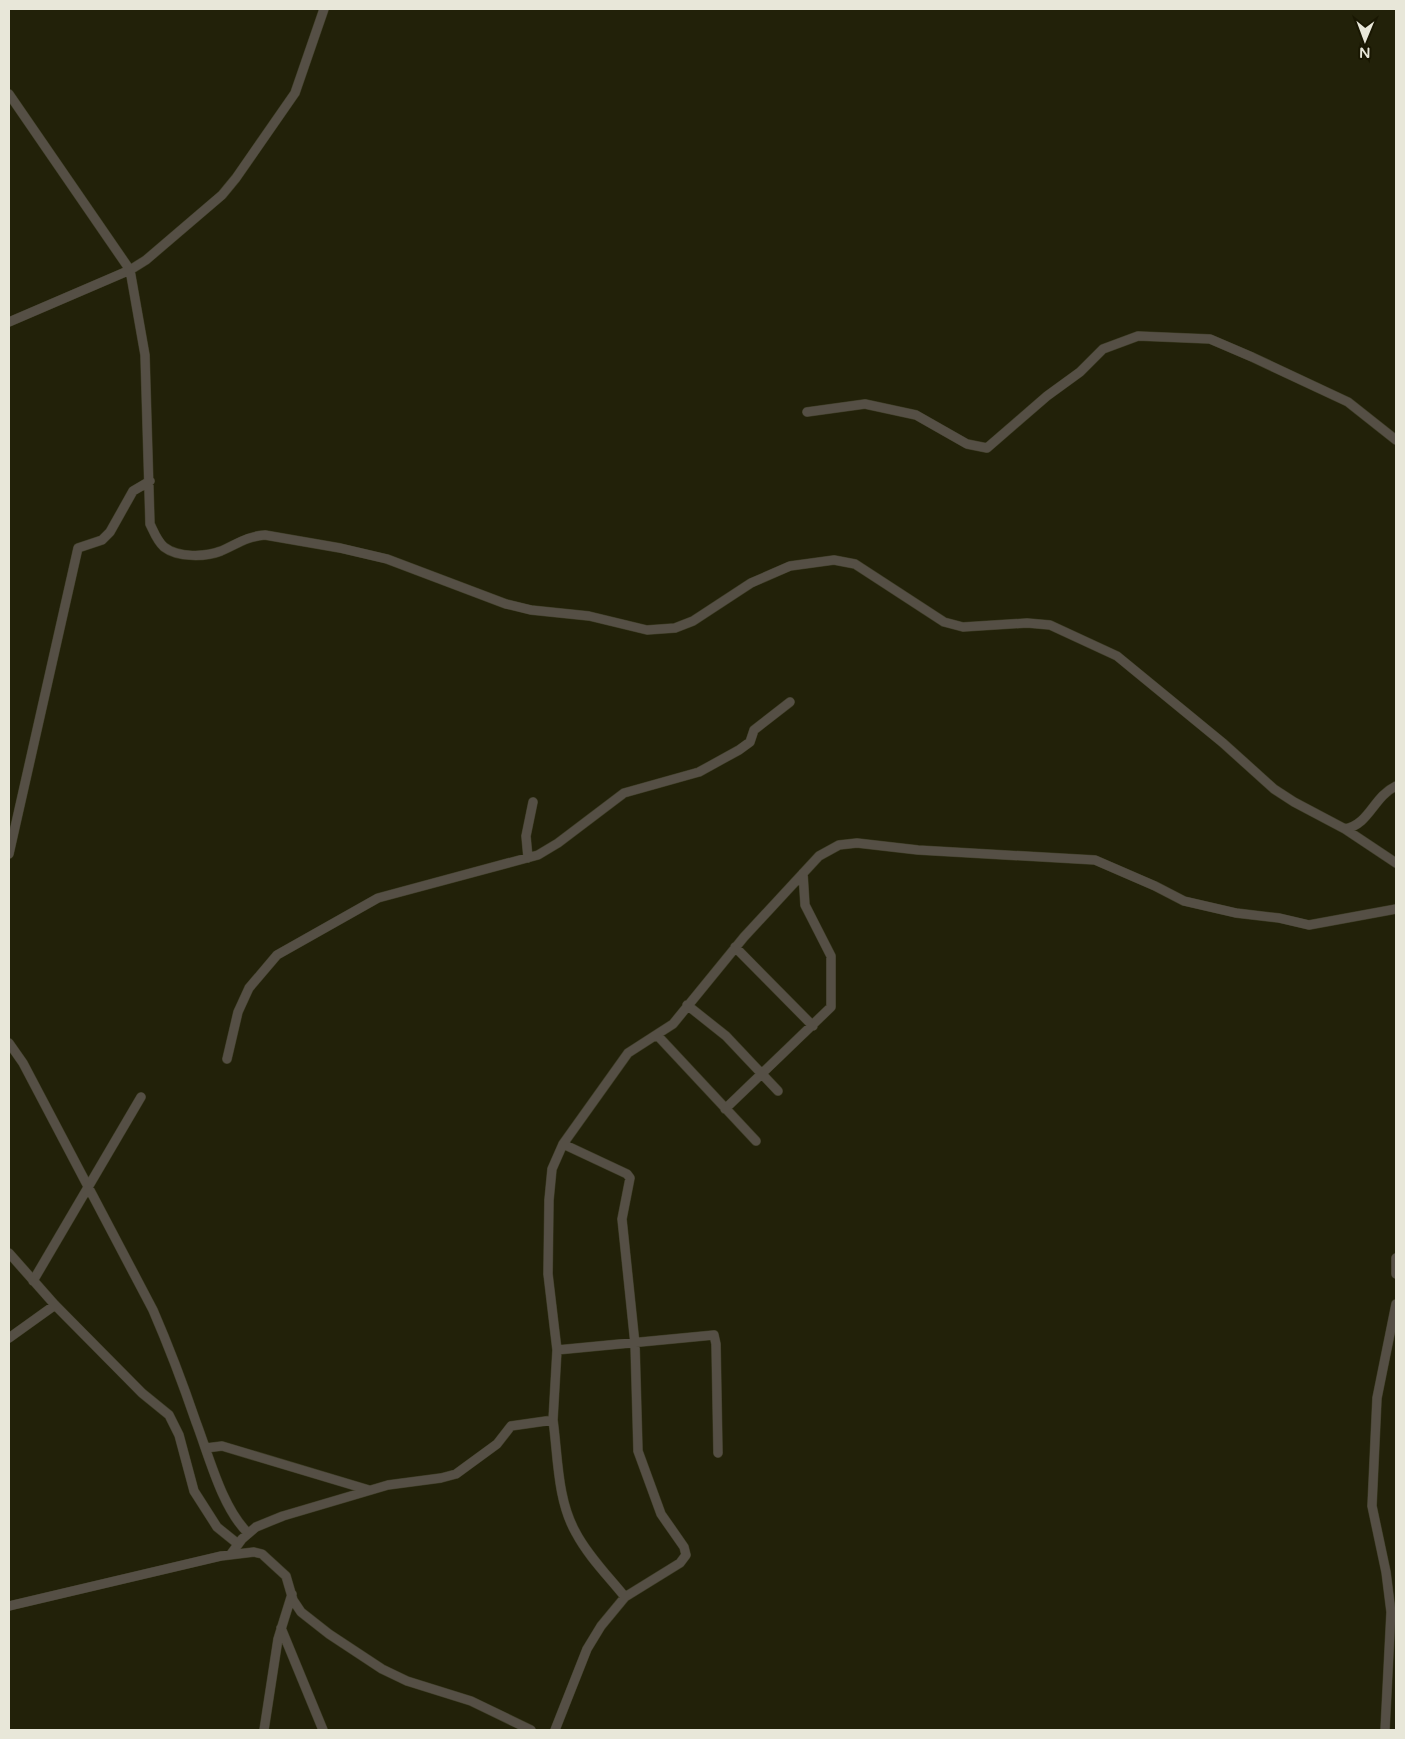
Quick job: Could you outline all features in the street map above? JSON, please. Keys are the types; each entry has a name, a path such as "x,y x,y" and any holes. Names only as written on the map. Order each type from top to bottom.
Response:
{"street":[{"path":"9,322 130,270 146,260 222,195 236,178 295,92 324,9"},
{"path":"9,94 130,270 145,356 150,524 156,537 165,548 179,553 209,554 254,536 275,537 340,548 387,559 506,604 531,610 589,616 647,630 674,628 694,621 751,583 790,566 834,560 855,564 944,622 964,627 1027,623 1050,624 1117,656 1223,743 1274,789 1294,802 1346,829 1396,863"},
{"path":"807,412 864,404 916,414 967,444 987,448 1047,396 1080,372 1103,349 1138,336 1176,336 1210,339 1305,381 1348,402 1396,440"},
{"path":"9,854 78,548 102,540 110,532 133,491 150,482"},
{"path":"227,1060 238,1012 249,988 277,955 378,898 528,858 558,843 624,792 699,772 731,755 750,742 754,730 790,702"},
{"path":"1346,829 1362,823 1380,796 1396,786"},
{"path":"528,858 526,836 532,802"},
{"path":"625,1598 576,1534 569,1518 562,1490 553,1420 557,1350 548,1274 549,1200 552,1169 563,1144 628,1053 672,1024 736,947 819,856 839,845 876,843 918,850 1095,860 1184,901 1236,913 1279,918 1309,925 1396,909"},
{"path":"725,1108 763,1074 831,1007 831,956 805,905 802,873"},
{"path":"736,947 813,1026"},
{"path":"687,1005 726,1036 778,1091"},
{"path":"657,1035 756,1141"},
{"path":"9,1043 23,1063 88,1190 137,1277 157,1319 230,1508 239,1524 248,1533"},
{"path":"33,1281 88,1190 141,1096"},
{"path":"555,1730 587,1649 600,1626 625,1598 680,1563 686,1555 684,1547 661,1514 638,1451 635,1344 622,1219 630,1178 627,1174 563,1144"},
{"path":"9,1253 55,1305 142,1393 169,1415 177,1429 194,1491 217,1527 238,1544"},
{"path":"1396,1258 1396,1274"},
{"path":"1385,1730 1391,1612 1386,1572 1372,1506 1377,1398 1396,1304"},
{"path":"9,1338 55,1305"},
{"path":"557,1350 635,1344 714,1334 716,1344 718,1454"},
{"path":"231,1554 248,1533 256,1527 283,1516 369,1490 456,1474 497,1444 511,1426 553,1420"},
{"path":"206,1448 222,1446 258,1455 369,1490"},
{"path":"9,1606 231,1554 254,1552 262,1554 282,1570 286,1576 296,1606 329,1634 382,1668 407,1681 471,1701 531,1730"},
{"path":"264,1730 281,1628 292,1593"},
{"path":"281,1628 323,1730"}]}
